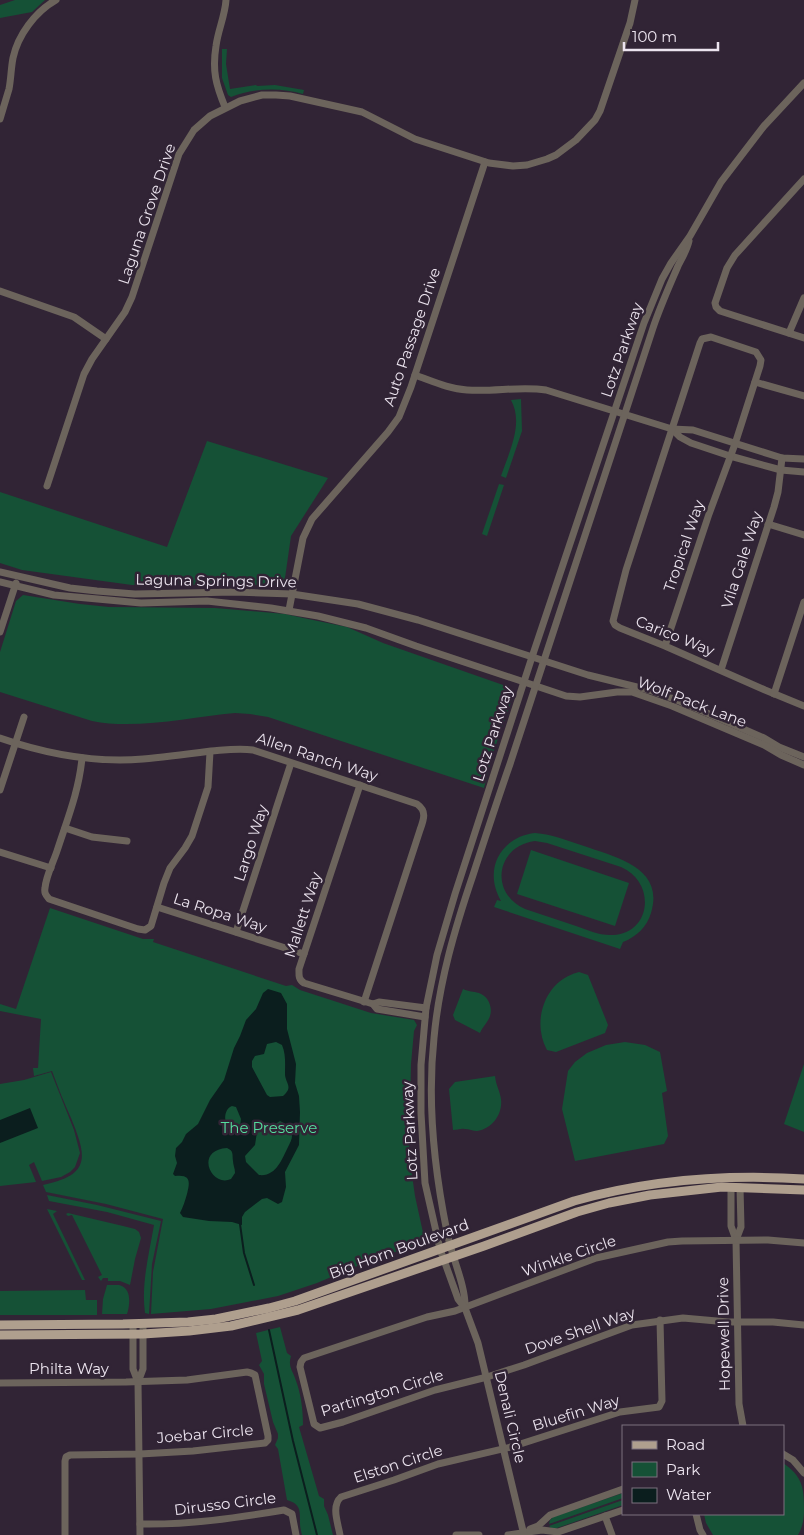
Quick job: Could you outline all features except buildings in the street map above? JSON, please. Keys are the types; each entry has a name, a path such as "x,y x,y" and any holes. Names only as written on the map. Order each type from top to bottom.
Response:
{"main road":[{"name":"Big Horn Boulevard","path":"0,1325 143,1324 216,1319 269,1308 318,1293 574,1201 606,1192 674,1181 720,1177 804,1179"},
{"name":"Big Horn Boulevard","path":"0,1335 143,1334 231,1326 322,1302 577,1212 609,1203 650,1194 735,1187 804,1190"}],"street":[{"path":"0,119 9,90 13,58 20,39 41,10 56,0"},
{"path":"225,108 216,86 214,67 216,46 226,0"},
{"name":"Laguna Grove Drive","path":"47,486 79,388 92,359 120,321 132,297 179,154 190,136 202,122 240,101 262,95 290,96 362,112 415,139 485,162 503,166 527,165 547,159 566,148 587,130 600,111 630,23 635,0"},
{"name":"Lotz Parkway","path":"448,1258 426,1183 421,1113 421,1065 425,1017 437,955 532,657 644,323 662,279 690,236 708,203 745,149 778,109 804,83"},
{"name":"Auto Passage Drive","path":"289,610 303,538 312,519 399,417 415,375 485,162"},
{"path":"804,179 735,255 727,268 715,303 720,311 804,338"},
{"name":"Lotz Parkway","path":"445,1248 431,1112 436,1016 448,957 459,918 654,326 665,296 689,244 690,236"},
{"path":"0,292 74,317 106,339"},
{"path":"789,333 804,298"},
{"name":"Tropical Way","path":"665,646 755,382 761,360 756,352 711,337 702,339 672,429"},
{"path":"415,375 463,390 531,388 546,390 672,429 693,430 782,458 804,459"},
{"path":"755,382 804,396"},
{"path":"672,429 680,437 691,443 730,456 780,470 804,472"},
{"name":"Carico Way","path":"672,429 626,570 613,622 620,628 804,706"},
{"name":"Vila Gale Way","path":"721,670 778,492 782,458"},
{"path":"768,524 804,535"},
{"name":"Laguna Springs Drive","path":"0,572 70,588 135,594 235,592 292,594 323,598 381,610 545,661"},
{"path":"0,632 17,576"},
{"name":"Laguna Springs Drive","path":"0,582 54,595 141,603 206,601 289,610 352,624 536,686"},
{"path":"774,694 804,602"},
{"name":"Wolf Pack Lane","path":"545,661 588,675 660,694 804,757"},
{"name":"Wolf Pack Lane","path":"536,686 575,697 632,692 764,745 804,765"},
{"path":"0,790 24,717"},
{"name":"Allen Ranch Way","path":"0,738 43,751 82,758 117,760 247,749 417,804 422,808 425,815 364,1002"},
{"path":"82,758 76,795 51,868 45,888 45,895 49,898 145,930 151,926 170,868 192,836 208,787 210,752"},
{"name":"Largo Way","path":"236,932 291,763"},
{"name":"Mallett Way","path":"360,785 298,976 300,980 311,985 364,1002 426,1008"},
{"path":"65,828 92,837 127,841"},
{"path":"0,852 51,868"},
{"name":"La Ropa Way","path":"157,907 304,954"},
{"name":"Mallett Way","path":"373,1004 377,1009 425,1017"},
{"name":"Hopewell Drive","path":"735,1187 731,1226 736,1240 739,1404 742,1425"},
{"name":"Winkle Circle","path":"465,1308 596,1258 620,1252 682,1241 768,1240 804,1243"},
{"name":"Denali Circle","path":"448,1258 458,1299 465,1308 478,1343 525,1533"},
{"name":"Partington Circle","path":"465,1308 427,1317 304,1358 300,1367 314,1424 320,1428 343,1422 435,1390 487,1377"},
{"name":"Dove Shell Way","path":"487,1377 632,1325 660,1320 683,1318 804,1325"},
{"name":"Bluefin Way","path":"504,1449 620,1412 659,1407 662,1401 660,1320"},
{"path":"133,1324 133,1369 138,1382 140,1535"},
{"path":"138,1382 143,1369 143,1324"},
{"name":"Joebar Circle","path":"138,1382 188,1380 251,1373 255,1375 268,1436 268,1440 265,1443 193,1451 140,1454"},
{"name":"Philta Way","path":"0,1383 138,1382"},
{"name":"Elston Circle","path":"340,1535 336,1505 337,1500 341,1497 438,1464 504,1449"},
{"path":"65,1535 64,1461 66,1457 70,1455 140,1454"},
{"path":"784,1455 793,1460 804,1473"},
{"path":"525,1533 538,1526 550,1515 622,1490"},
{"name":"Dirusso Circle","path":"140,1524 184,1524 232,1519 284,1510 292,1514 296,1535"},
{"path":"508,1535 542,1530 558,1532 622,1510"},
{"path":"696,1515 703,1535"},
{"path":"605,1516 612,1535"},
{"path":"456,1535 479,1535"}],"green space":[{"path":"15,0 45,0 32,12 0,18 0,5"},
{"path":"222,49 227,49 226,64 230,89 256,85 275,85 304,90 303,94 285,90 258,90 231,97 228,95 222,78"},
{"path":"521,399 522,431 506,478 501,476 516,428 515,409 511,400"},
{"path":"207,441 328,478 291,536 284,585 132,585 22,570 0,563 0,492 167,547"},
{"path":"499,484 504,485 487,536 482,534"},
{"path":"23,595 109,607 215,608 285,614 347,627 383,643 506,686 512,691 512,699 492,756 484,788 268,717 235,713 164,722 127,724 92,721 0,692 0,652 16,601"},
{"path":"535,833 554,836 610,855 634,866 644,874 651,885 653,897 651,913 644,927 637,934 623,942 620,949 494,907 497,900 501,901 494,878 498,857 512,841","holes":["535,841 547,843 621,867 632,874 640,884 645,906 642,917 636,926 626,932 603,935 525,909 513,902 502,882 505,860 512,851 522,845"]},
{"path":"531,850 629,883 615,926 517,894"},
{"name":"The Preserve","path":"50,908 143,939 154,939 153,942 286,986 292,985 300,990 371,1013 414,1020 417,1025 414,1031 411,1064 409,1154 415,1196 424,1237 423,1242 278,1296 211,1309 151,1314 153,1272 163,1219 106,1204 46,1192 43,1185 59,1181 77,1170 82,1154 80,1144 52,1071 34,1076 33,1068 38,1068 41,1019 0,1011 0,1004 16,1009"},
{"path":"579,972 588,975 608,1025 605,1033 556,1052 547,1050 542,1039 540,1027 544,1003 557,983 567,976"},
{"path":"463,989 482,994 489,1002 490,1016 480,1033 455,1020 453,1015"},
{"path":"625,1042 645,1045 660,1052 667,1091 662,1093 668,1136 664,1144 575,1161 562,1109 568,1071 575,1062 587,1053 606,1045"},
{"path":"804,1064 804,1132 784,1124"},
{"path":"51,1072 74,1130 80,1153 75,1167 61,1177 42,1181 34,1162 29,1165 36,1182 0,1186 0,1084 24,1080"},
{"path":"495,1076 501,1105 498,1115 492,1124 477,1131 453,1130 449,1089 455,1082"},
{"path":"47,1195 161,1221 152,1264 149,1314 145,1313 144,1291 154,1225 107,1212 49,1201"},
{"path":"47,1209 57,1211 53,1214 85,1280 82,1280"},
{"path":"68,1213 135,1229 139,1232 141,1238 130,1285 120,1281 108,1281 108,1278 103,1278 101,1281 98,1277 102,1275 72,1215 68,1216 66,1214"},
{"path":"107,1285 119,1285 126,1290 129,1297 127,1314 102,1314 103,1299"},
{"path":"85,1290 86,1300 97,1300 97,1315 0,1315 0,1291"},
{"path":"280,1327 287,1353 291,1356 290,1365 300,1396 303,1425 299,1427 319,1496 324,1499 324,1506 333,1535 302,1535 299,1508 287,1500 278,1449 275,1445 278,1434 273,1422 264,1384 264,1374 259,1365 262,1361 256,1333"},
{"path":"784,1464 801,1482 804,1516 798,1535 713,1535 706,1523 704,1515 784,1515"},
{"path":"622,1493 622,1498 549,1524 553,1517"},
{"path":"622,1500 622,1505 557,1528 549,1526"}],"water":[{"path":"268,989 281,993 287,1004 287,1029 296,1064 295,1083 299,1096 299,1145 285,1172 286,1187 282,1202 278,1204 267,1198 262,1199 245,1212 242,1217 242,1225 232,1222 183,1217 180,1213 189,1183 184,1176 175,1176 173,1174 177,1163 175,1156 176,1148 186,1134 198,1124 210,1100 224,1080 234,1048 246,1020 256,1009 263,993","holes":["276,1042 282,1045 285,1059 285,1077 288,1085 288,1090 283,1096 270,1097 267,1095 252,1067 252,1061 255,1056 264,1054 267,1044","232,1106 236,1107 241,1119 240,1127 235,1132 231,1131 226,1124 225,1115","280,1121 288,1127 292,1134 291,1140 278,1166 270,1173 259,1175 246,1162 245,1156 255,1145 257,1132 273,1128","227,1148 232,1152 235,1173 231,1179 217,1178 209,1168 208,1161 217,1150"]},
{"path":"30,1108 38,1128 0,1143 0,1120"}],"waterway":[{"path":"240,1224 244,1253 254,1285"},
{"path":"269,1330 293,1441 317,1535"}]}
